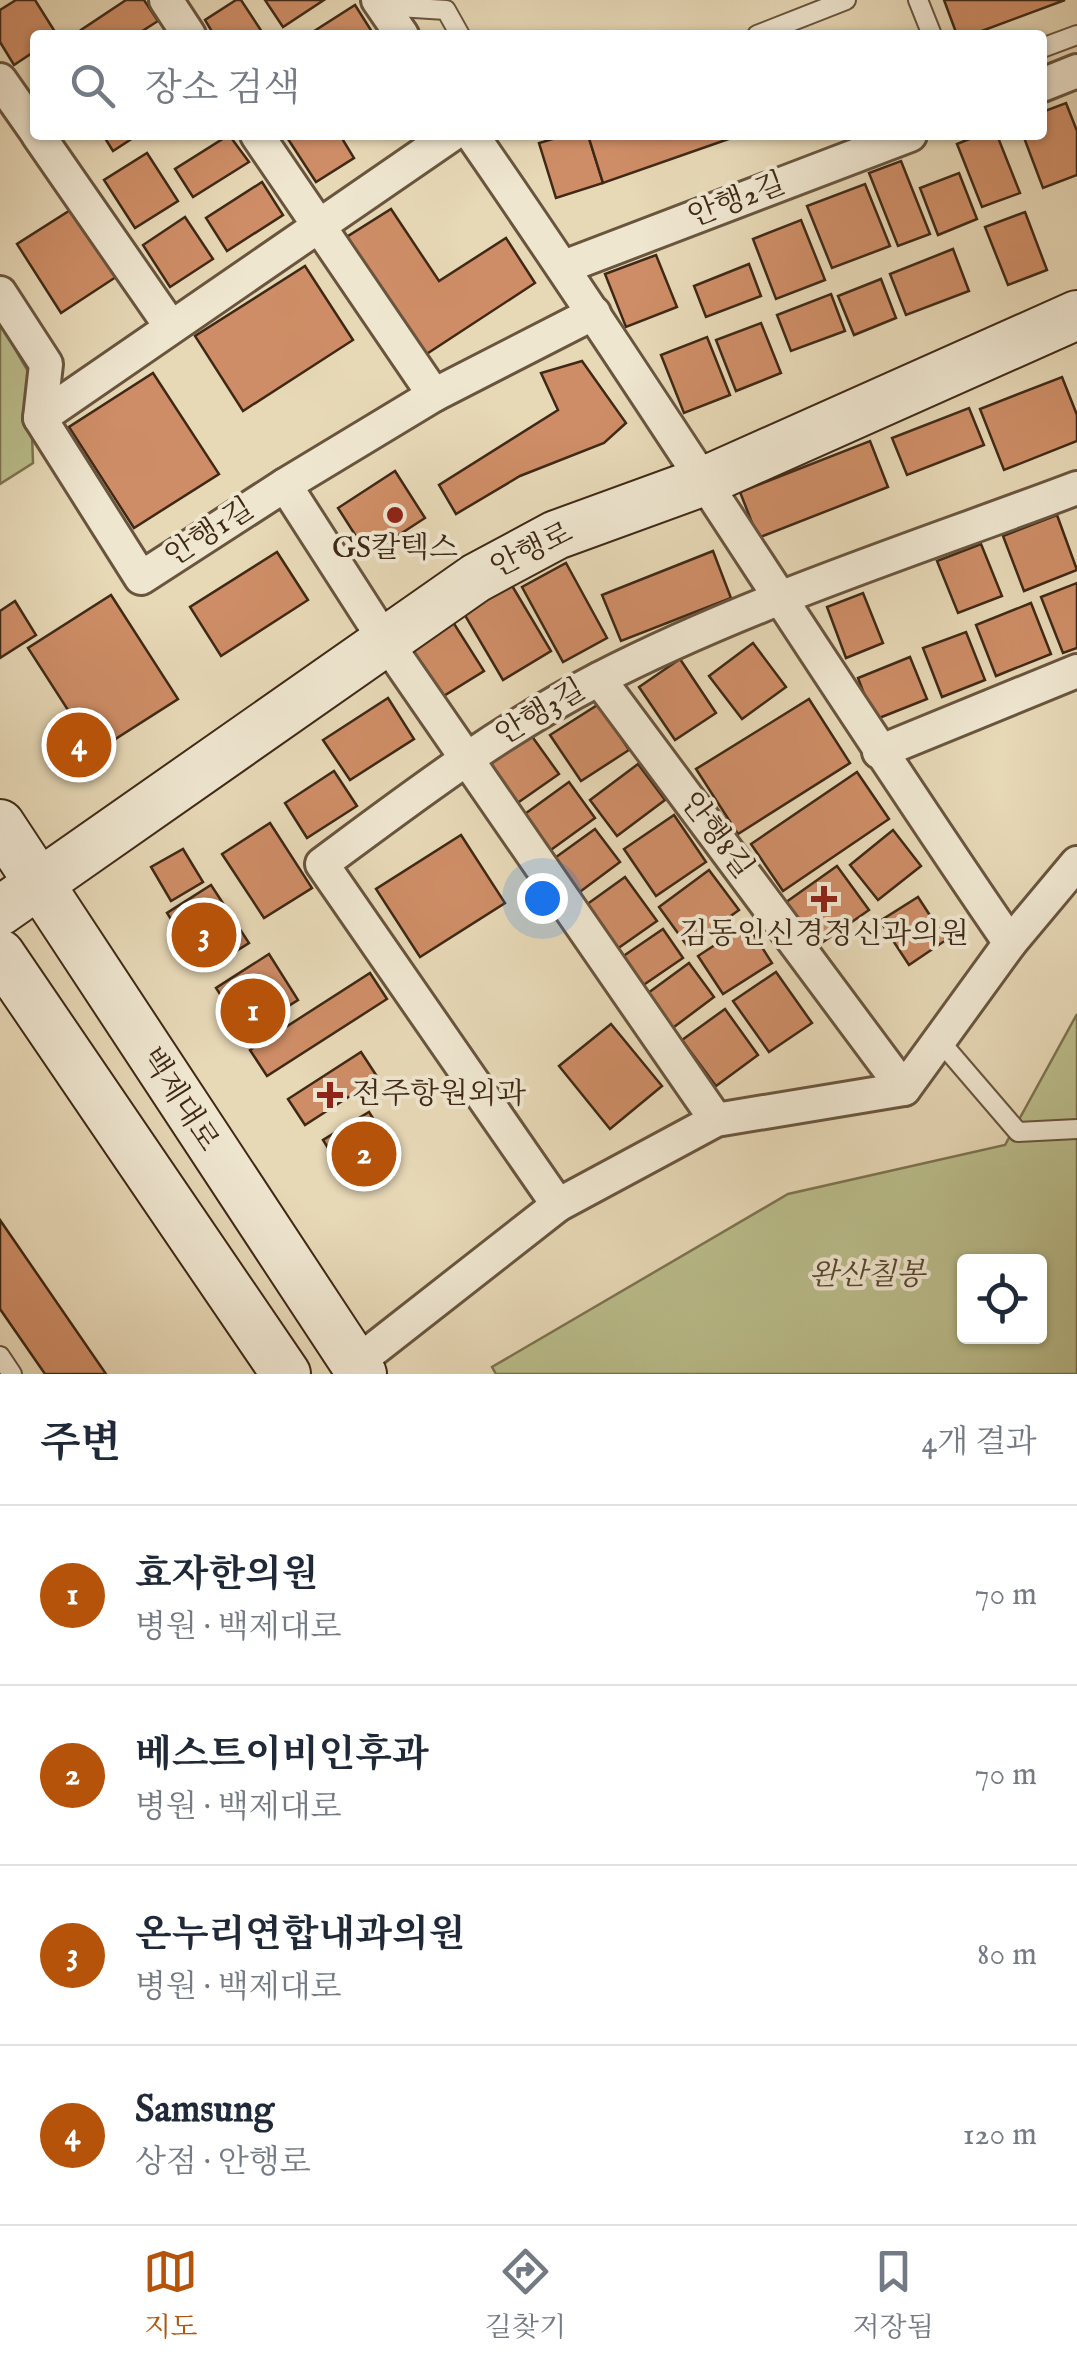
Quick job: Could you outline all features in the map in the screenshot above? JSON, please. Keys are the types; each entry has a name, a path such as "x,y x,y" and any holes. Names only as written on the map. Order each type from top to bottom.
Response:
{"street":[{"path":"166,0 187,30"},
{"path":"380,3 399,30"},
{"path":"0,80 30,123"},
{"path":"42,140 171,328"},
{"path":"260,140 434,395"},
{"path":"40,418 443,140"},
{"path":"475,140 706,480 879,752 1010,943"},
{"name":"안행2길","path":"564,267 897,140"},
{"path":"0,293 46,364 40,418"},
{"path":"285,485 434,395 594,313"},
{"name":"안행로","path":"0,911 476,578 556,535 706,480 1077,315"},
{"name":"안행1길","path":"40,418 141,578 285,485 465,758"},
{"name":"안행3길","path":"558,1206 322,864 465,758 598,679 782,599 1071,490"},
{"path":"879,752 1077,671"},
{"name":"안행8길","path":"598,679 904,1089"},
{"path":"465,758 716,1120"},
{"name":"백제대로","path":"0,824 358,1369"},
{"path":"358,1369 558,1206 716,1120 904,1089 1010,943 1077,863"},
{"path":"0,954 286,1374"}],"lane":[{"path":"770,30 846,0"},
{"path":"918,0 930,30"},
{"path":"380,3 446,10 457,30"},
{"path":"1047,46 1077,34"},
{"path":"939,1040 1018,1132 1077,1129"},
{"path":"0,1356 12,1374"}],"green space":[{"path":"0,323 30,375 33,463 0,484"},
{"name":"완산칠봉","path":"1077,1014 1077,1374 496,1374 492,1367 788,1194 1005,1145"}],"building":[{"path":"16,0 35,0 54,30 30,30 30,54 14,65 0,42 0,10"},
{"path":"126,0 144,0 158,21 144,30 81,30"},
{"path":"241,0 261,30 211,30 205,20"},
{"path":"265,0 324,0 283,27"},
{"path":"944,0 1065,0 984,30 955,30"},
{"path":"355,5 371,30 316,30"},
{"path":"1066,103 1077,131 1077,175 1043,188 1025,140 1047,140 1047,110"},
{"path":"106,140 130,140 113,151"},
{"path":"221,140 233,140 249,162 193,197 175,169"},
{"path":"289,140 343,140 354,158 316,182"},
{"path":"590,140 603,183 556,198 539,143"},
{"path":"590,140 726,140 603,183"},
{"path":"967,140 999,140 1020,193 982,207 957,144"},
{"path":"147,153 178,201 135,228 104,180"},
{"path":"901,161 930,234 898,246 869,173"},
{"path":"959,173 977,219 938,235 920,188"},
{"path":"262,182 283,215 227,251 206,218"},
{"path":"865,184 890,246 832,268 807,206"},
{"path":"72,209 116,277 61,313 17,244"},
{"path":"391,209 439,281 506,238 535,283 422,357 345,238"},
{"path":"1025,212 1047,270 1008,285 985,227"},
{"path":"185,217 213,259 170,287 143,245"},
{"path":"801,220 825,280 776,299 753,239"},
{"path":"953,249 969,291 906,315 890,274"},
{"path":"656,255 677,307 626,327 605,274"},
{"path":"749,264 761,296 706,317 694,286"},
{"path":"305,266 353,340 243,411 195,336"},
{"path":"881,279 896,318 854,335 838,296"},
{"path":"831,294 845,331 791,351 777,315"},
{"path":"761,323 781,373 736,391 716,340"},
{"path":"707,337 730,395 684,413 661,355"},
{"path":"582,361 626,423 604,443 520,476 456,514 439,485 558,410 541,373"},
{"path":"153,373 219,474 134,528 69,427"},
{"path":"1062,377 1077,415 1077,441 1004,470 980,409"},
{"path":"969,408 984,445 907,475 892,438"},
{"path":"870,441 888,487 758,538 740,492"},
{"path":"395,471 425,518 368,555 338,508"},
{"path":"1057,515 1077,570 1024,591 1003,536"},
{"path":"981,544 1002,596 958,613 937,561"},
{"path":"713,551 731,598 621,641 602,595"},
{"path":"277,552 308,600 221,656 190,607"},
{"path":"566,563 607,638 563,662 522,587"},
{"path":"1077,583 1077,648 1063,653 1041,597"},
{"path":"511,584 551,651 503,680 463,612"},
{"path":"863,593 883,643 846,658 827,607"},
{"path":"111,595 178,699 95,752 28,648"},
{"path":"15,601 36,635 0,658 0,611"},
{"path":"1031,603 1051,654 996,676 976,625"},
{"path":"451,619 484,671 442,697 409,644"},
{"path":"966,632 985,680 942,697 923,648"},
{"path":"753,643 786,687 742,719 709,676"},
{"path":"910,657 927,699 874,720 858,678"},
{"path":"680,659 716,713 675,740 639,687"},
{"path":"388,698 414,739 350,780 323,740"},
{"path":"809,699 850,763 738,834 696,769"},
{"path":"599,704 629,750 581,781 550,735"},
{"path":"531,735 559,774 516,804 488,765"},
{"path":"638,764 665,800 617,836 590,800"},
{"path":"334,771 357,806 307,838 285,803"},
{"path":"857,772 889,819 783,891 751,844"},
{"path":"569,782 595,818 548,852 522,816"},
{"path":"674,815 706,862 656,896 624,849"},
{"path":"270,823 312,888 264,918 222,854"},
{"path":"595,829 620,862 577,894 552,860"},
{"path":"893,830 921,866 878,900 850,865"},
{"path":"461,835 505,903 420,957 376,889"},
{"path":"183,849 203,882 171,901 151,867"},
{"path":"837,866 869,910 813,949 782,905"},
{"path":"709,870 739,910 688,947 659,907"},
{"path":"625,877 657,921 617,949 586,905"},
{"path":"211,885 249,943 204,971 167,913"},
{"path":"918,897 946,940 909,965 880,921"},
{"path":"747,924 772,963 723,994 698,956"},
{"path":"663,929 683,958 639,988 619,959"},
{"path":"269,954 298,1000 245,1033 216,988"},
{"path":"689,963 714,997 670,1030 644,996"},
{"path":"776,972 812,1023 769,1052 733,1001"},
{"path":"370,973 387,999 267,1076 250,1050"},
{"path":"725,1009 758,1055 716,1086 682,1040"},
{"path":"611,1024 662,1086 610,1129 559,1066"},
{"path":"361,1052 378,1078 305,1125 288,1099"},
{"path":"369,1112 395,1154 349,1182 323,1140"},
{"path":"0,1220 106,1374 45,1374 0,1309"}],"place":[{"name":"GS칼텍스","path":"395,515"},
{"name":"Samsung","path":"79,745"},
{"name":"김동인신경정신과의원","path":"824,899"},
{"name":"온누리연합내과의원","path":"204,935"},
{"name":"효자한의원","path":"253,1011"},
{"name":"전주항원외과","path":"330,1095"},
{"name":"베스트이비인후과","path":"364,1154"}]}
